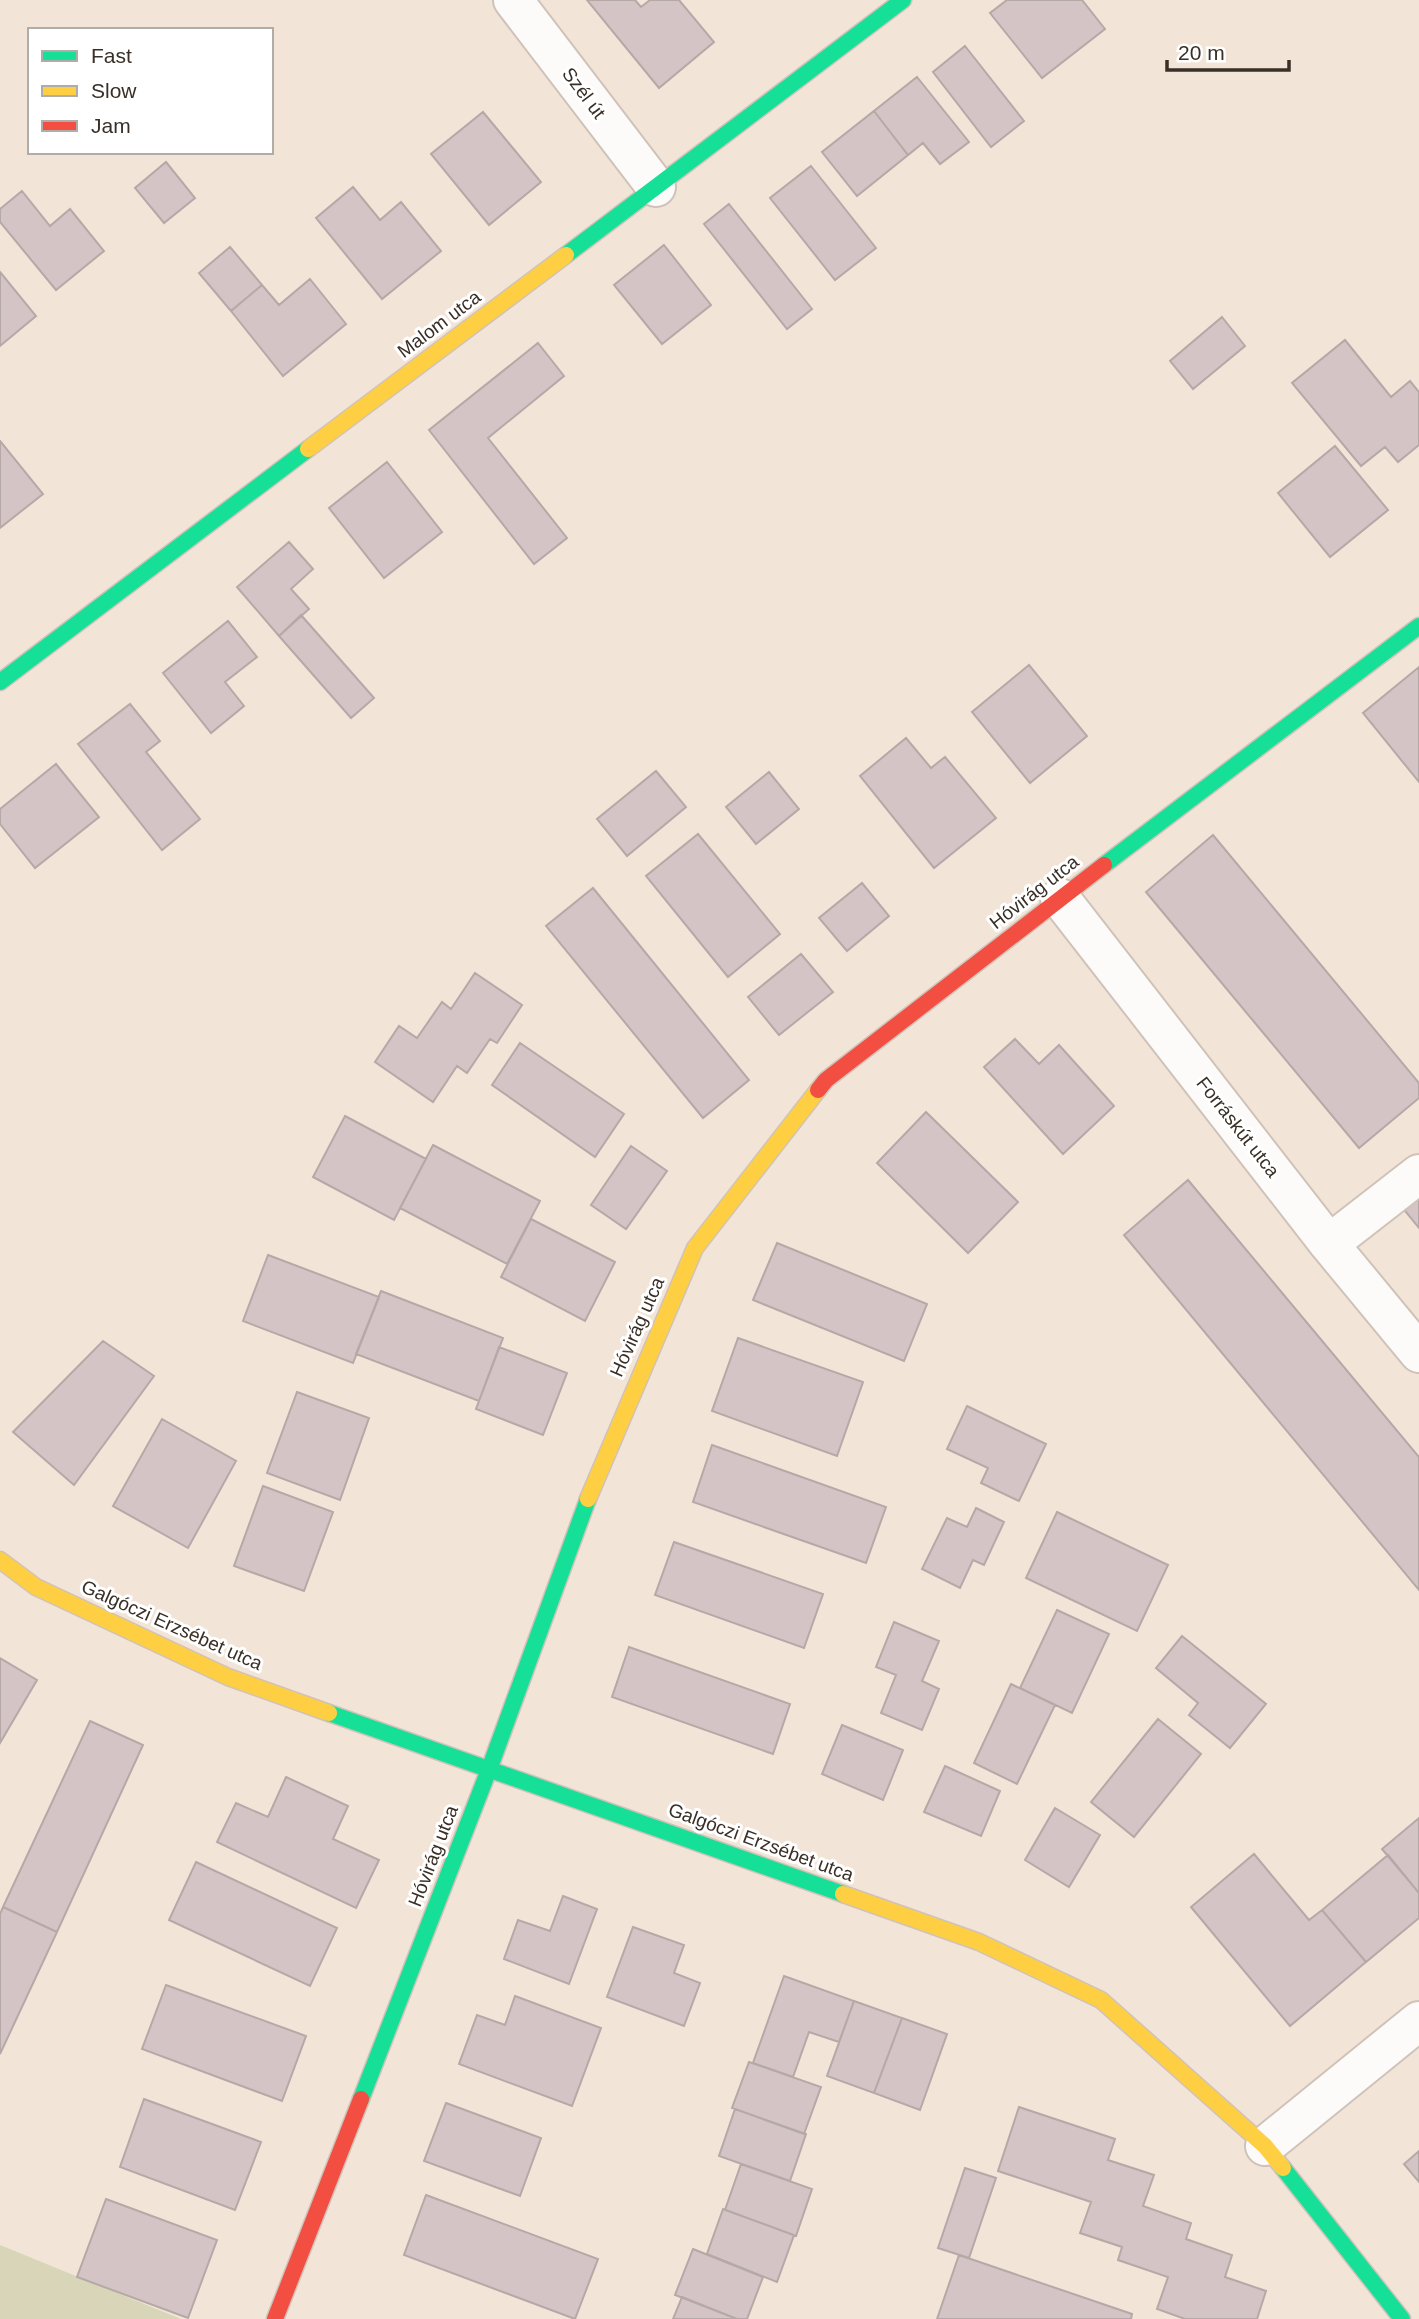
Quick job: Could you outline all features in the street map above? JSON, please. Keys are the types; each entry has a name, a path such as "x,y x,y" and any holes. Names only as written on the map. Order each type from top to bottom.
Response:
{"street":[{"name":"Szél út","path":"513,0 656,187"},
{"name":"Malom utca","path":"0,682 903,0"},
{"name":"Hóvirág utca","path":"275,2319 490,1767 603,1458 695,1248 825,1080 1419,626"},
{"name":"Forráskút utca","path":"1060,898 1329,1244 1419,1353"},
{"path":"1329,1244 1419,1174"},
{"name":"Galgóczi Erzsébet utca","path":"0,1560 36,1587 228,1677 490,1767 979,1942 1101,2000 1265,2146 1402,2319"},
{"path":"1265,2146 1419,2021"}],"shaded area":[{"path":"0,2245 181,2319 0,2319"}],"building":[{"path":"587,0 635,0 641,7 650,0 679,0 714,42 659,88"},
{"path":"1007,0 1082,0 1105,29 1042,78 990,13"},
{"path":"965,46 1024,121 991,147 933,72"},
{"path":"917,77 969,142 940,164 923,143 908,155 874,111"},
{"path":"874,111 908,155 857,196 822,152"},
{"path":"483,112 541,182 489,225 431,154"},
{"path":"166,162 195,198 164,223 135,188"},
{"path":"811,166 876,248 835,280 770,198"},
{"path":"353,187 380,220 401,202 441,251 382,299 316,218"},
{"path":"22,191 50,226 70,209 104,251 56,290 0,222 0,209"},
{"path":"729,204 812,309 787,329 704,224"},
{"path":"664,245 711,305 662,344 614,285"},
{"path":"230,247 262,285 231,311 199,273"},
{"path":"0,272 36,316 0,346"},
{"path":"310,279 346,324 283,376 231,311 262,285 279,305"},
{"path":"1222,317 1245,346 1193,389 1170,361"},
{"path":"1345,340 1391,397 1410,381 1419,392 1419,445 1398,462 1385,447 1361,466 1292,383"},
{"path":"538,343 564,376 488,438 567,538 534,564 429,430"},
{"path":"0,441 43,494 0,528"},
{"path":"1335,446 1388,510 1330,557 1278,493"},
{"path":"387,462 442,532 384,578 329,508"},
{"path":"289,542 313,569 291,589 309,609 279,636 237,587"},
{"path":"301,615 374,698 351,718 279,636"},
{"path":"228,621 257,657 225,682 244,706 211,733 163,673"},
{"path":"1029,665 1087,736 1030,783 972,712"},
{"path":"1419,667 1419,782 1363,713"},
{"path":"130,704 160,741 146,752 200,819 162,850 78,744"},
{"path":"906,738 931,768 945,757 996,818 934,868 860,776"},
{"path":"56,764 99,817 35,868 0,824 0,809"},
{"path":"656,771 686,807 627,856 597,819"},
{"path":"769,772 799,809 756,844 726,807"},
{"path":"698,834 780,934 728,977 646,876"},
{"path":"1213,835 1419,1083 1419,1098 1359,1148 1146,892"},
{"path":"862,883 889,916 847,951 819,918"},
{"path":"593,888 749,1080 703,1118 546,926"},
{"path":"801,954 833,992 779,1035 748,997"},
{"path":"475,973 522,1005 497,1043 490,1039 467,1073 457,1066 433,1102 375,1062 399,1026 417,1038 442,1002 451,1009"},
{"path":"1015,1039 1039,1064 1059,1045 1114,1106 1063,1154 984,1067"},
{"path":"520,1043 624,1114 595,1157 492,1085"},
{"path":"926,1112 1018,1202 968,1253 877,1163"},
{"path":"345,1116 426,1159 394,1220 313,1177"},
{"path":"433,1145 540,1201 507,1264 400,1208"},
{"path":"631,1146 667,1171 626,1229 591,1205"},
{"path":"1188,1180 1419,1457 1419,1590 1124,1235"},
{"path":"1419,1191 1419,1228 1401,1206"},
{"path":"531,1219 615,1262 585,1321 501,1277"},
{"path":"777,1243 927,1304 904,1361 753,1300"},
{"path":"268,1255 379,1297 353,1363 243,1321"},
{"path":"381,1291 503,1338 479,1401 356,1354"},
{"path":"738,1338 863,1382 837,1456 712,1411"},
{"path":"103,1341 154,1376 74,1485 13,1432"},
{"path":"499,1347 567,1373 543,1435 476,1409"},
{"path":"297,1392 369,1418 340,1500 267,1473"},
{"path":"967,1406 1046,1444 1019,1501 981,1483 988,1468 947,1449"},
{"path":"162,1419 236,1461 188,1548 113,1506"},
{"path":"712,1445 886,1507 866,1563 693,1502"},
{"path":"263,1486 333,1512 304,1591 234,1566"},
{"path":"976,1508 1004,1522 984,1565 973,1560 960,1588 922,1569 947,1518 967,1527"},
{"path":"1057,1512 1168,1565 1137,1631 1026,1578"},
{"path":"674,1542 823,1594 804,1648 655,1595"},
{"path":"1057,1610 1109,1634 1072,1713 1020,1688"},
{"path":"894,1622 939,1641 922,1681 939,1689 922,1730 881,1713 896,1675 876,1667"},
{"path":"1182,1636 1266,1704 1230,1748 1189,1715 1198,1703 1156,1668"},
{"path":"629,1647 790,1704 773,1754 612,1697"},
{"path":"0,1658 37,1680 0,1743"},
{"path":"1011,1684 1055,1705 1017,1784 974,1763"},
{"path":"1158,1719 1201,1754 1134,1837 1091,1802"},
{"path":"90,1721 143,1745 57,1932 3,1907"},
{"path":"842,1725 903,1750 883,1800 822,1774"},
{"path":"945,1766 1000,1791 981,1836 924,1812"},
{"path":"286,1777 348,1806 333,1839 379,1860 356,1908 217,1842 236,1803 268,1817"},
{"path":"1055,1808 1100,1835 1069,1887 1025,1860"},
{"path":"1419,1818 1419,1893 1382,1849"},
{"path":"1254,1854 1309,1920 1322,1910 1366,1962 1290,2026 1191,1907"},
{"path":"1388,1855 1419,1893 1419,1918 1366,1962 1322,1910"},
{"path":"196,1862 337,1928 310,1986 169,1920"},
{"path":"563,1896 597,1909 569,1984 504,1959 518,1920 550,1931"},
{"path":"3,1907 57,1932 0,2054 0,1914"},
{"path":"633,1927 684,1945 674,1973 700,1983 684,2026 607,1997"},
{"path":"784,1976 854,2001 839,2042 809,2032 793,2077 753,2063"},
{"path":"166,1985 306,2036 282,2101 142,2049"},
{"path":"515,1996 601,2028 572,2106 459,2064 477,2015 505,2025"},
{"path":"854,2001 902,2018 874,2093 827,2076"},
{"path":"902,2018 947,2034 920,2110 874,2093"},
{"path":"749,2062 821,2087 804,2134 732,2108"},
{"path":"144,2099 261,2142 235,2210 120,2167"},
{"path":"446,2103 541,2138 520,2196 424,2161"},
{"path":"1019,2107 1115,2139 1108,2160 1154,2175 1143,2206 1191,2223 1186,2239 1232,2255 1225,2277 1266,2291 1257,2319 1185,2319 1157,2309 1168,2277 1118,2260 1122,2247 1080,2233 1091,2202 998,2171"},
{"path":"735,2109 806,2134 790,2181 719,2156"},
{"path":"1419,2151 1419,2182 1404,2164"},
{"path":"741,2164 812,2189 796,2236 725,2210"},
{"path":"965,2168 996,2178 969,2258 938,2248"},
{"path":"426,2195 598,2259 575,2319 404,2255"},
{"path":"106,2199 217,2240 188,2318 77,2277"},
{"path":"723,2209 794,2235 777,2282 707,2254"},
{"path":"693,2249 763,2277 747,2319 737,2319 675,2295"},
{"path":"959,2255 1132,2314 1131,2319 937,2319"},
{"path":"682,2297 737,2319 673,2319"}],"traffic: fast":[{"path":"566,255 903,0"},
{"path":"0,682 308,449"},
{"path":"1104,865 1419,626"},
{"path":"361,2099 490,1767 588,1499"},
{"path":"329,1713 843,1894"},
{"path":"1283,2168 1402,2319"}],"traffic: slow":[{"path":"308,449 566,255"},
{"path":"588,1499 695,1248 818,1090"},
{"path":"0,1560 36,1587 228,1677 329,1713"},
{"path":"843,1894 979,1942 1101,2000 1265,2146 1283,2168"}],"traffic: jam":[{"path":"818,1090 826,1080 1104,865"},
{"path":"275,2319 361,2099"}]}
